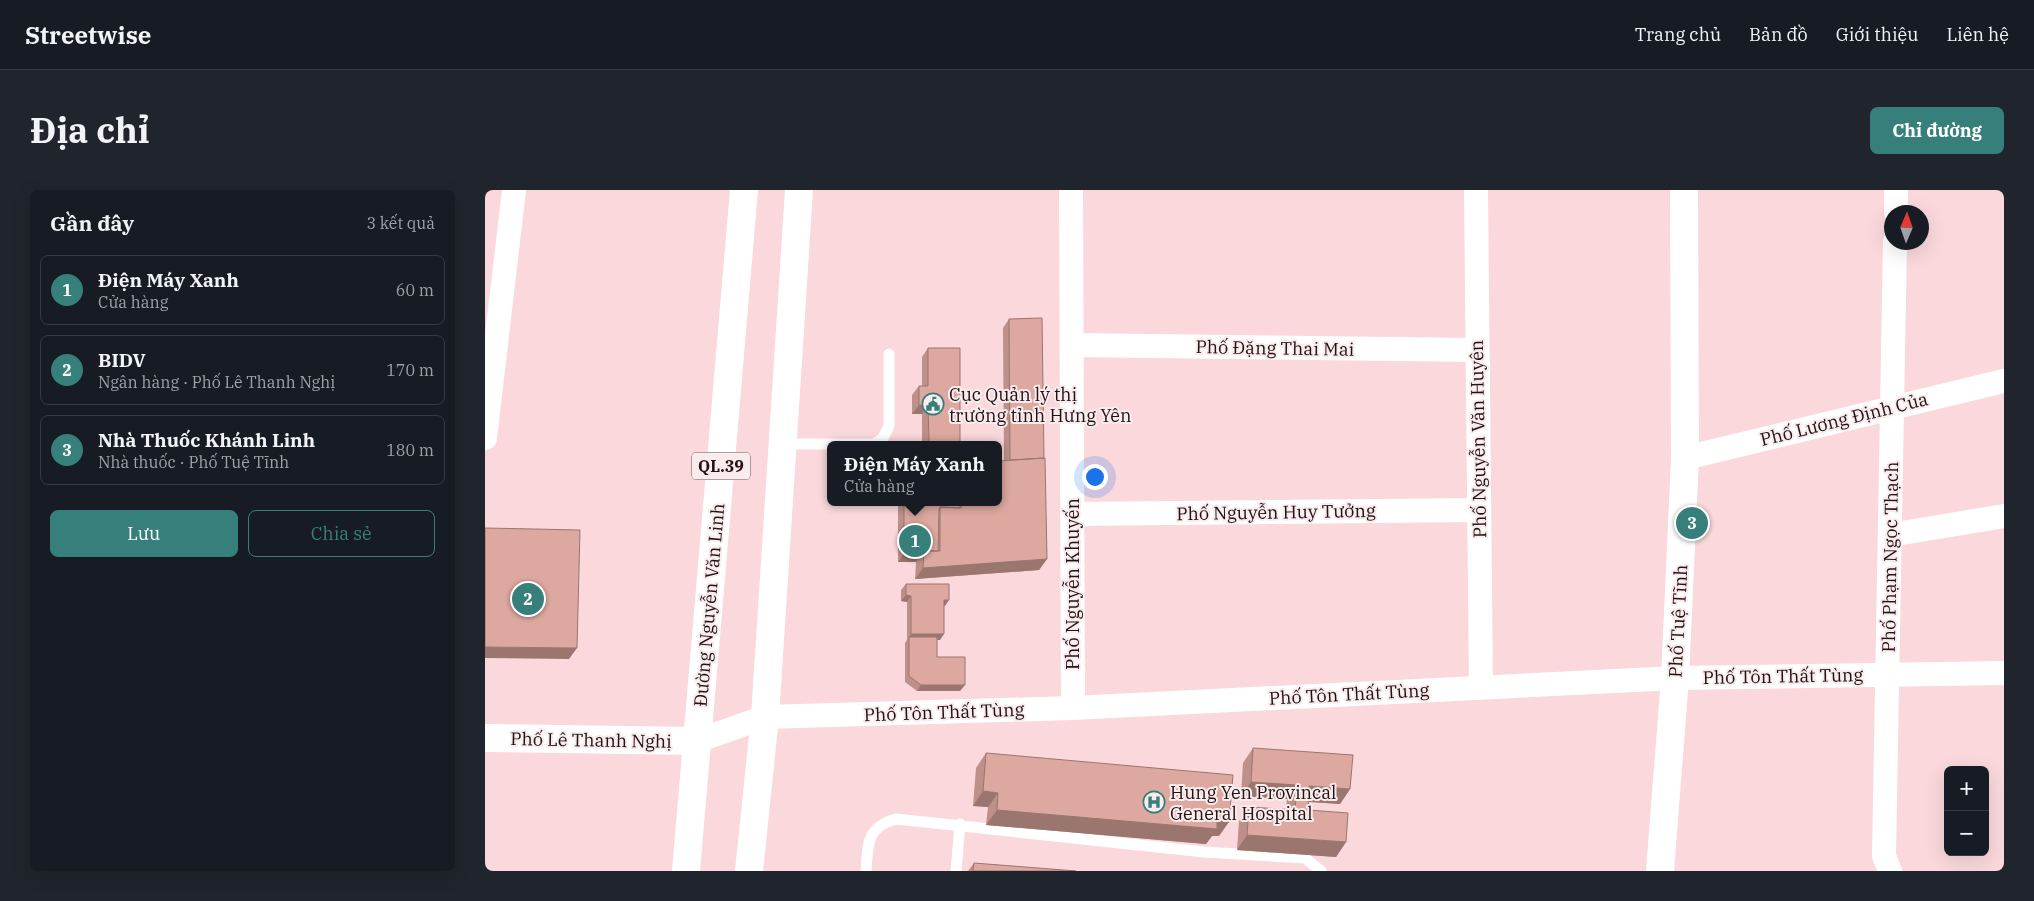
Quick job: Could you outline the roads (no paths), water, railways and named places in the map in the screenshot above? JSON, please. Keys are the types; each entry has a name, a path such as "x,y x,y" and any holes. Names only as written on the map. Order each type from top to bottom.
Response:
{"main road":[{"name":"Đường Nguyễn Văn Linh","path":"685,871 744,190"},
{"path":"749,871 765,717 799,190"},
{"name":"Phố Tuệ Tĩnh","path":"1660,871 1675,678 1685,458 1684,190"},
{"name":"Phố Lê Thanh Nghị","path":"485,738 697,741"}],"street":[{"path":"485,438 514,190"},
{"name":"Phố Nguyễn Khuyến","path":"1071,190 1073,708"},
{"name":"Phố Nguyễn Văn Huyên","path":"1476,190 1481,687"},
{"path":"1896,190 1896,205"},
{"name":"Phố Phạm Ngọc Thạch","path":"1890,871 1884,856 1895,250"},
{"name":"Phố Đặng Thai Mai","path":"1072,346 1477,350"},
{"name":"Phố Lương Định Của","path":"1685,458 1892,406 2004,381"},
{"name":"Phố Nguyễn Huy Tưởng","path":"1072,514 1479,510"},
{"path":"1890,535 2004,516"},
{"name":"Phố Tôn Thất Tùng","path":"697,741 765,717 1073,708 1675,678 2004,673"}],"lane":[{"path":"878,441 883,438 889,426 889,354"},
{"path":"782,444 827,444"},
{"path":"866,871 869,839 877,828 896,819 960,824 1204,852 1305,858 1321,871"},
{"path":"956,871 960,824"}],"place":[{"name":"Cục Quản lý thị trường tỉnh Hưng Yên","path":"933,404"},
{"name":"Nhà Thuốc Khánh Linh","path":"1692,523"},
{"name":"Điện Máy Xanh","path":"915,541"},
{"name":"BIDV","path":"528,599"},
{"name":"Hung Yen Provincal General Hospital","path":"1154,802"}]}
